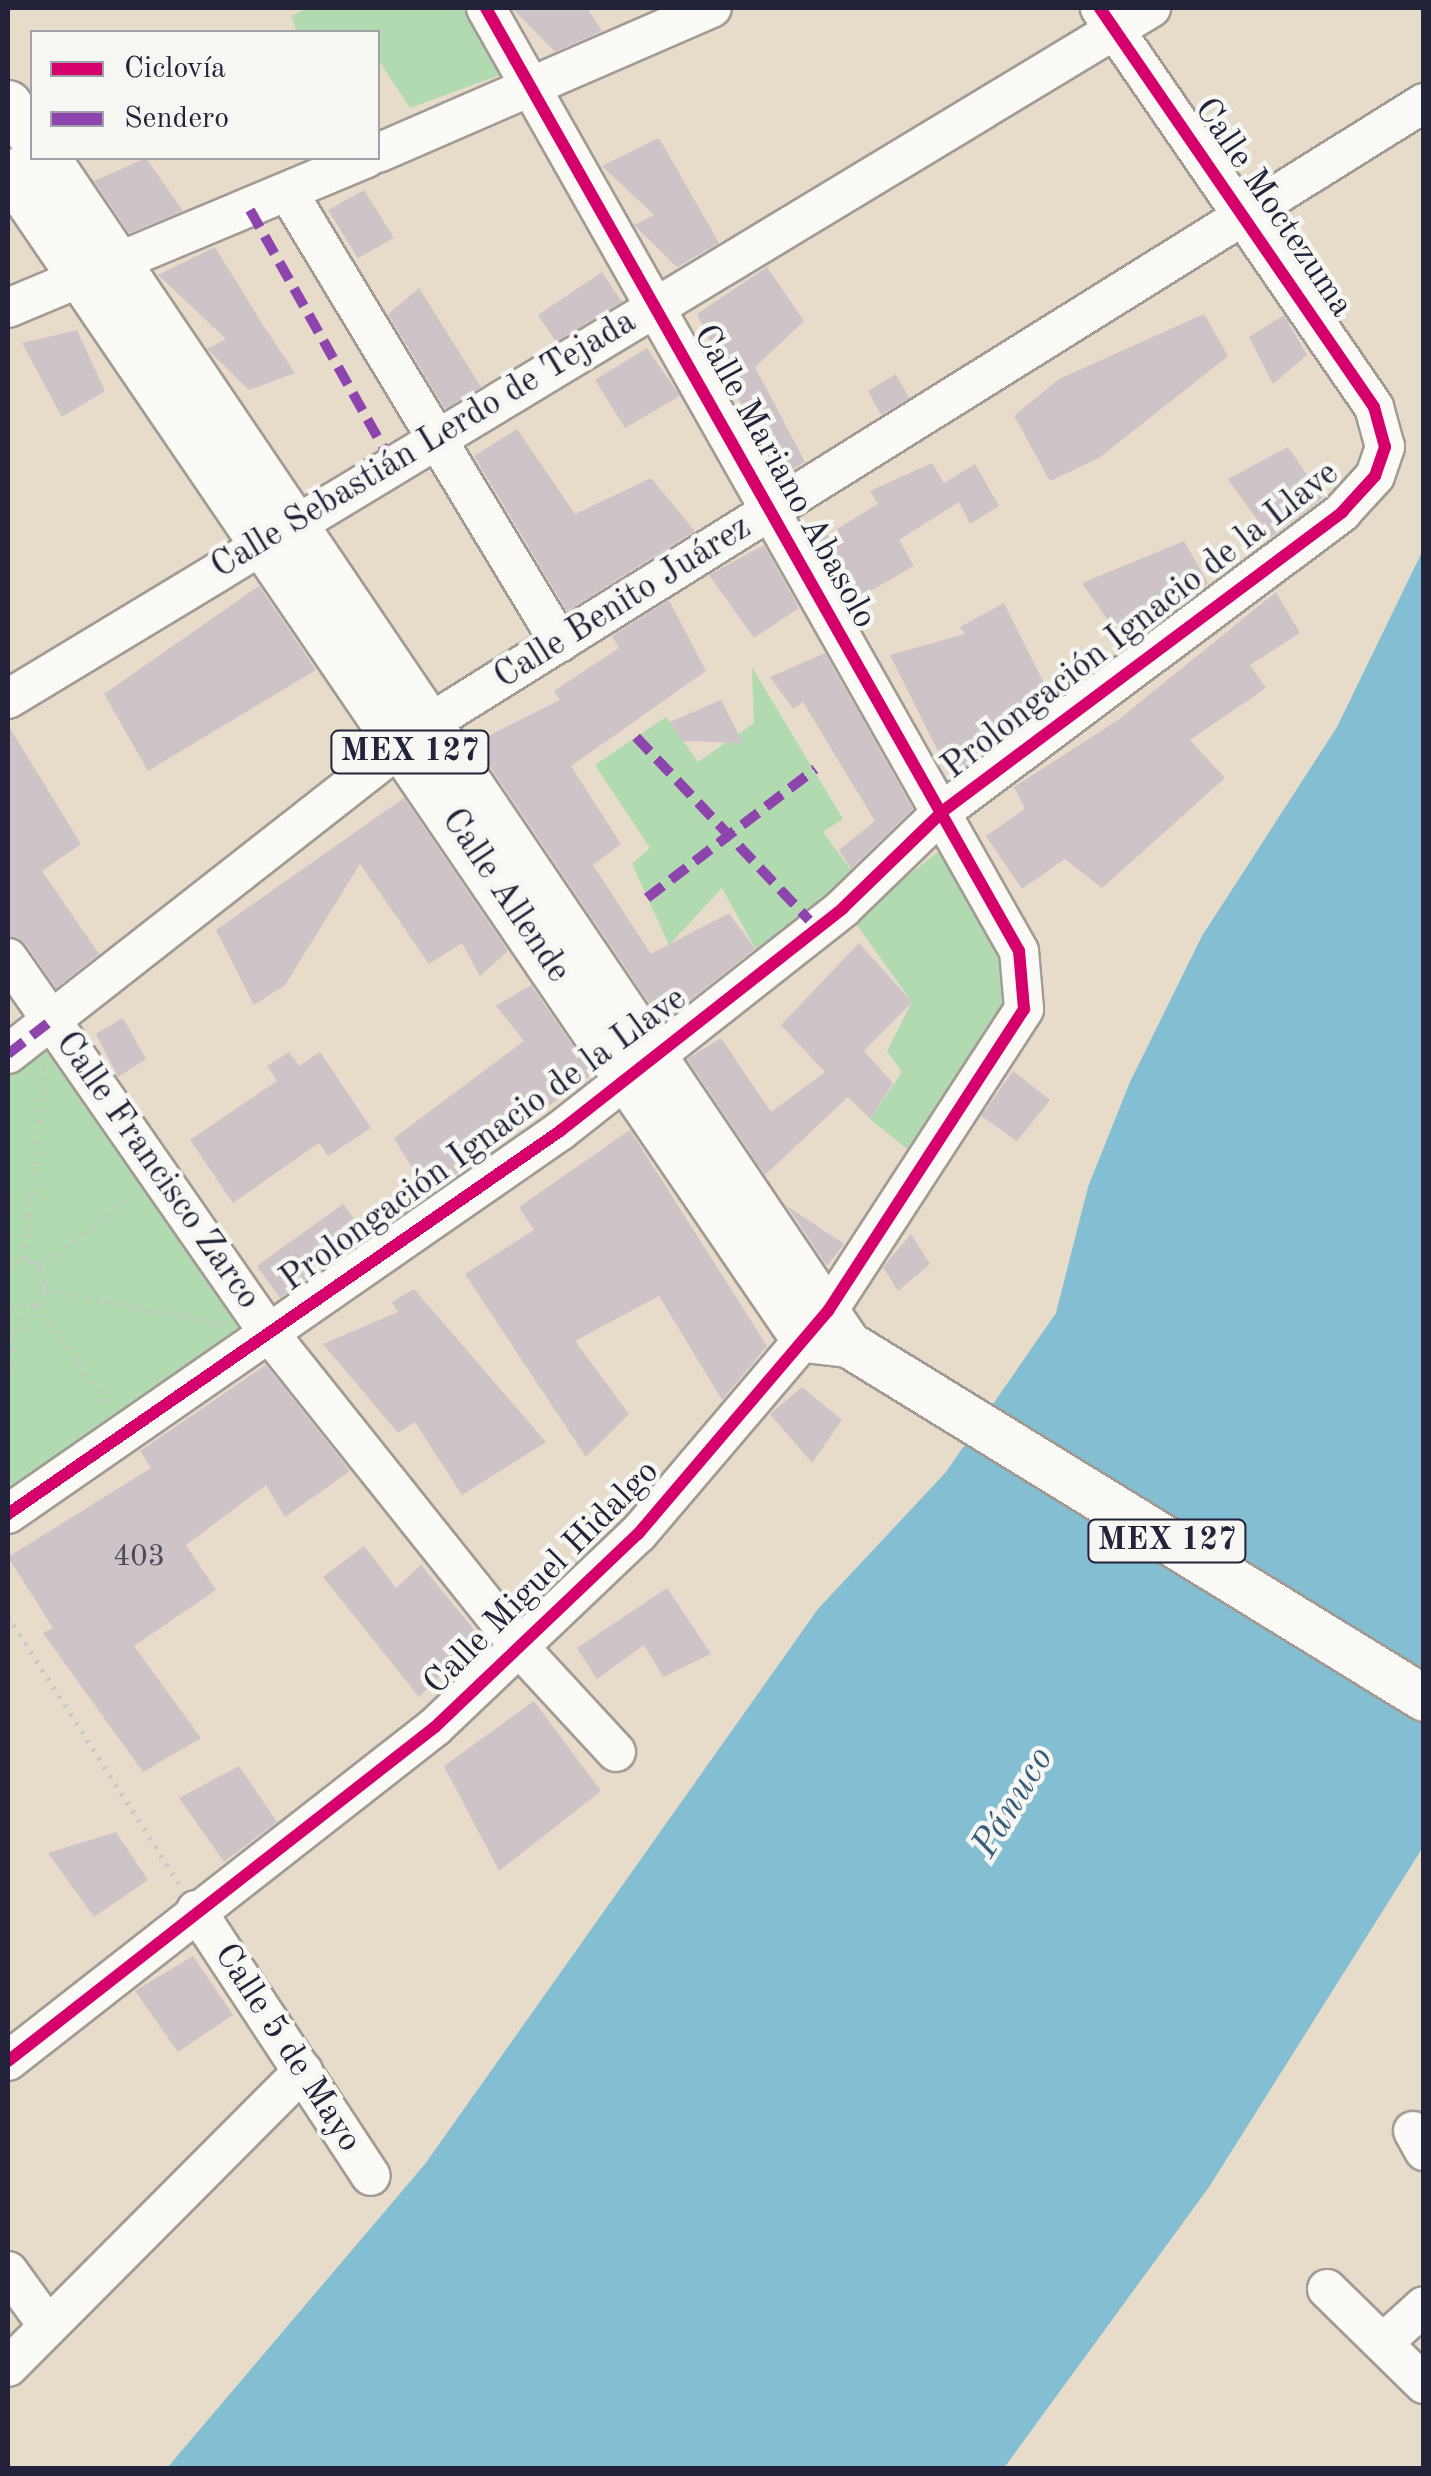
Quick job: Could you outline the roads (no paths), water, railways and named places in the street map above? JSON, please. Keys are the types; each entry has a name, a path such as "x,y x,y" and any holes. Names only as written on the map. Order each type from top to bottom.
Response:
{"main road":[{"path":"8,103 30,135"},
{"name":"Calle Allende","path":"48,160 103,271 418,732 639,1070 827,1331 1424,1698"},
{"name":"Calle Allende","path":"8,171 103,271"}],"street":[{"name":"Calle Mariano Abasolo","path":"486,8 766,514 944,811 1026,978"},
{"path":"380,152 529,82 712,8"},
{"name":"Calle Sebastián Lerdo de Tejada","path":"8,699 279,528 655,308 1108,18 1151,8"},
{"name":"Calle Moctezuma","path":"1108,18 1374,408 1385,447"},
{"name":"Calle Benito Juárez","path":"8,1054 418,732 1244,220 1424,103"},
{"path":"8,308 290,194 364,160"},
{"path":"290,194 432,440 560,644"},
{"name":"Prolongación Ignacio de la Llave","path":"8,1514 252,1329 639,1070 844,908 944,811 1342,512 1375,476 1385,447"},
{"name":"Calle Francisco Zarco","path":"8,958 252,1329 522,1649 616,1752"},
{"name":"Calle Miguel Hidalgo","path":"8,2062 522,1649 638,1534 827,1331 1024,1009 1026,978"},
{"name":"Calle 5 de Mayo","path":"196,1910 371,2176"},
{"path":"8,2366 303,2071"},
{"path":"8,2271 48,2326"},
{"path":"1327,2288 1424,2384"},
{"path":"1382,2343 1424,2306"}],"water":[{"name":"Pánuco","path":"1423,550 1423,1847 1209,2187 1004,2468 167,2468 425,2164 818,1609 946,1472 1056,1313 1088,1187 1130,1082 1202,936 1337,727"}]}
